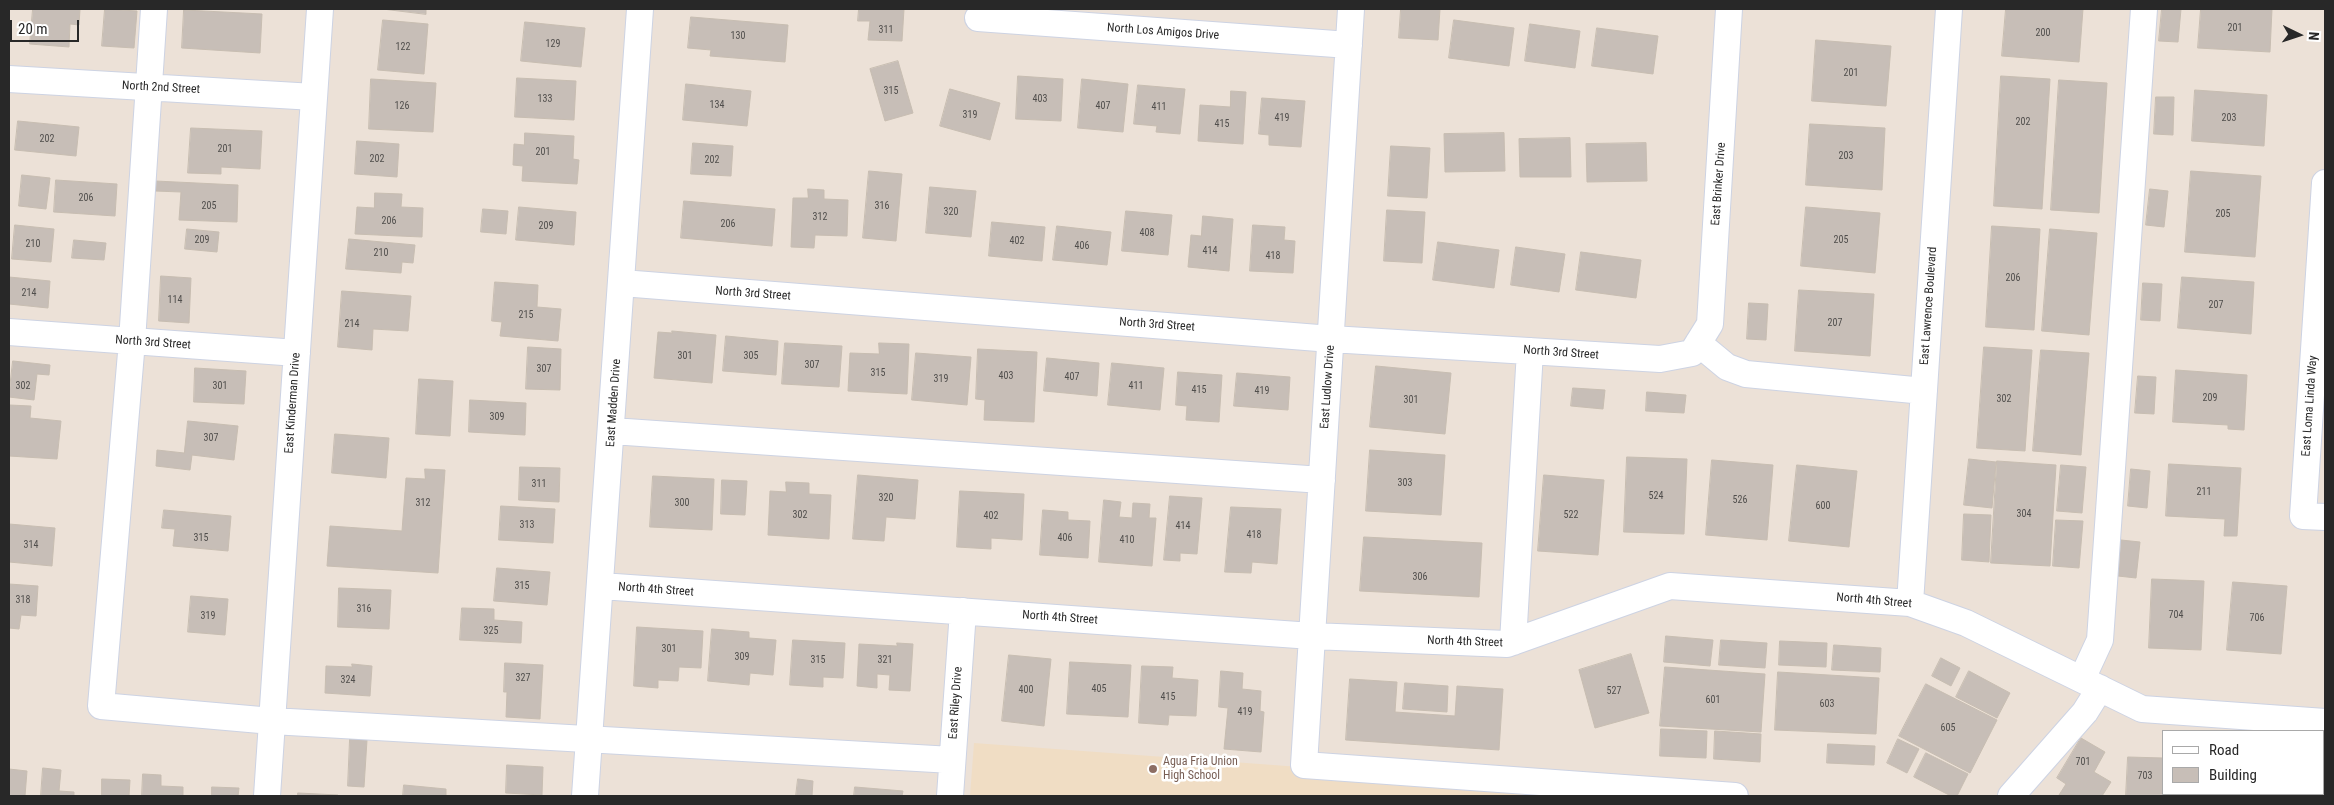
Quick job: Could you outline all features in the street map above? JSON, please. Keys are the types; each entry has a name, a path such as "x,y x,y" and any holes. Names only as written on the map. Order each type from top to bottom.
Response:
{"street":[{"path":"154,9 132,341 101,706 272,721 952,760"},
{"name":"East Kinderman Drive","path":"267,796 320,9"},
{"name":"East Madden Drive","path":"585,796 640,9"},
{"name":"East Ludlow Drive","path":"1352,9 1304,765 1735,796"},
{"name":"East Brinker Drive","path":"1695,348 1710,324 1729,9"},
{"name":"East Lawrence Boulevard","path":"1910,603 1949,9"},
{"path":"2011,796 2085,712 2100,640 2144,9"},
{"name":"North Los Amigos Drive","path":"978,18 1349,45"},
{"name":"North 2nd Street","path":"9,79 314,97"},
{"name":"East Loma Linda Way","path":"2325,183 2302,516 2325,517"},
{"name":"North 3rd Street","path":"622,283 1331,339 1660,359 1695,348"},
{"name":"North 3rd Street","path":"9,332 297,353"},
{"path":"1695,348 1727,367 1746,374 1924,391"},
{"path":"1513,642 1530,351"},
{"path":"612,431 1322,480"},
{"name":"North 4th Street","path":"601,586 1312,636 1507,644 1670,586 1910,603 1966,623 2142,709 2325,722"},
{"name":"East Riley Drive","path":"950,796 963,611"}],"shaded area":[{"name":"Agua Fria Union High School","path":"974,743 1695,796 970,796"}],"building":[{"path":"33,9 80,9 79,25 70,24 69,47 30,44"},
{"path":"105,9 137,11 134,48 102,46"},
{"path":"383,9 426,9 426,14"},
{"path":"859,9 904,9 902,41 868,40 870,21 858,21"},
{"path":"1401,9 1440,9 1438,40 1399,38"},
{"path":"2006,9 2083,9 2079,62 2002,56"},
{"path":"2162,9 2181,9 2178,42 2159,41"},
{"path":"2201,9 2272,9 2270,52 2198,48"},
{"path":"184,10 262,14 260,53 182,48"},
{"path":"691,17 788,25 785,62 710,56 711,50 688,48"},
{"path":"383,20 428,24 424,74 378,70"},
{"path":"1454,20 1514,28 1509,66 1449,58"},
{"path":"525,22 585,28 581,67 521,61"},
{"path":"1530,24 1580,31 1575,68 1525,61"},
{"path":"1597,28 1658,36 1653,74 1592,66"},
{"path":"1816,40 1891,46 1886,106 1812,101"},
{"path":"898,61 913,113 885,121 870,69"},
{"path":"1018,76 1063,79 1061,121 1016,119"},
{"path":"2001,76 2050,79 2042,209 1994,206"},
{"path":"517,78 576,81 574,120 515,117"},
{"path":"371,79 436,83 433,132 369,129"},
{"path":"1082,79 1128,84 1123,132 1078,128"},
{"path":"2059,80 2107,83 2099,213 2051,210"},
{"path":"686,84 751,91 747,126 683,120"},
{"path":"1138,85 1185,89 1180,134 1156,132 1157,126 1134,124"},
{"path":"950,89 1000,103 990,140 940,126"},
{"path":"2195,90 2267,95 2264,146 2192,141"},
{"path":"1231,91 1246,92 1243,144 1198,141 1200,105 1230,107"},
{"path":"2156,97 2174,97 2173,135 2154,134"},
{"path":"1262,98 1305,101 1301,147 1269,145 1269,135 1259,134"},
{"path":"18,121 79,127 76,156 15,150"},
{"path":"1810,124 1885,128 1882,190 1806,185"},
{"path":"191,128 262,131 260,169 221,167 221,174 188,173"},
{"path":"525,133 574,136 573,159 579,160 577,184 522,181 523,166 513,165 514,144 524,145"},
{"path":"1504,133 1505,171 1445,172 1444,134"},
{"path":"1570,138 1571,177 1520,177 1519,139"},
{"path":"357,141 399,144 397,177 355,174"},
{"path":"693,143 733,146 731,176 691,174"},
{"path":"1646,143 1647,181 1587,182 1586,144"},
{"path":"1391,146 1430,148 1427,198 1388,196"},
{"path":"869,171 902,174 896,241 863,238"},
{"path":"2191,171 2261,176 2255,257 2185,252"},
{"path":"22,175 50,178 46,209 19,206"},
{"path":"56,180 117,184 115,216 54,212"},
{"path":"155,181 238,185 237,222 179,220 181,192 155,191"},
{"path":"930,187 976,191 971,237 926,233"},
{"path":"808,189 824,190 824,199 848,200 847,236 815,235 814,248 791,247 793,198 808,198"},
{"path":"2150,189 2168,191 2164,227 2146,225"},
{"path":"375,193 402,194 401,207 423,208 422,237 355,234 357,207 374,208"},
{"path":"684,201 775,209 772,246 681,238"},
{"path":"519,207 576,212 574,245 516,240"},
{"path":"1806,207 1880,213 1875,273 1801,266"},
{"path":"483,209 508,211 506,234 481,232"},
{"path":"1387,210 1425,212 1422,263 1384,261"},
{"path":"1126,211 1172,215 1168,255 1122,251"},
{"path":"1203,216 1233,219 1229,271 1188,267 1191,235 1201,236"},
{"path":"992,222 1045,227 1042,261 989,256"},
{"path":"15,225 54,229 51,262 12,259"},
{"path":"1253,225 1285,227 1284,240 1295,241 1293,273 1250,271"},
{"path":"1057,226 1111,232 1107,265 1053,260"},
{"path":"1992,226 2040,229 2034,330 1986,327"},
{"path":"187,229 219,232 217,252 185,249"},
{"path":"2050,229 2097,233 2089,335 2042,331"},
{"path":"349,239 415,245 413,263 402,262 401,273 346,269"},
{"path":"74,240 106,243 104,260 72,258"},
{"path":"1438,242 1499,250 1494,288 1433,280"},
{"path":"1516,247 1565,254 1559,292 1511,285"},
{"path":"1581,252 1641,260 1636,298 1576,290"},
{"path":"161,276 191,278 189,323 159,321"},
{"path":"9,277 50,281 48,308 9,304"},
{"path":"2182,277 2254,282 2251,334 2178,328"},
{"path":"495,282 538,285 537,307 561,309 558,341 500,336 502,322 492,321"},
{"path":"2143,283 2162,284 2160,321 2141,320"},
{"path":"1799,290 1874,294 1870,356 1795,351"},
{"path":"342,291 411,296 408,331 373,329 372,350 338,347"},
{"path":"1749,303 1768,304 1766,340 1747,339"},
{"path":"672,331 716,335 712,383 654,378 658,332 672,333"},
{"path":"726,336 778,341 776,375 723,371"},
{"path":"785,343 842,346 839,387 782,384"},
{"path":"879,343 909,344 907,394 848,391 850,353 879,354"},
{"path":"528,347 561,349 560,390 526,389"},
{"path":"1984,347 2032,350 2025,451 1977,448"},
{"path":"978,349 1037,352 1034,422 984,420 985,400 976,399"},
{"path":"2041,350 2089,353 2081,455 2033,451"},
{"path":"916,353 971,357 967,405 912,400"},
{"path":"1047,358 1099,363 1097,396 1044,391"},
{"path":"13,361 50,365 49,375 37,374 34,400 9,397"},
{"path":"1112,363 1164,368 1160,410 1108,405"},
{"path":"1376,366 1451,373 1445,434 1370,427"},
{"path":"195,368 246,371 244,404 194,402"},
{"path":"2176,370 2247,375 2244,430 2228,429 2228,425 2173,422"},
{"path":"1178,372 1222,375 1219,422 1186,420 1187,406 1176,405"},
{"path":"1237,373 1290,377 1288,410 1234,406"},
{"path":"2138,376 2156,377 2154,414 2135,413"},
{"path":"419,379 453,381 450,436 416,434"},
{"path":"1573,388 1605,390 1603,409 1571,406"},
{"path":"1647,392 1686,395 1684,413 1646,411"},
{"path":"470,400 526,403 525,435 469,432"},
{"path":"9,405 31,406 30,418 61,421 57,459 9,456"},
{"path":"188,421 238,426 234,460 192,455 190,470 156,466 157,450 184,453"},
{"path":"335,434 389,438 386,478 332,473"},
{"path":"1370,450 1445,455 1441,515 1366,511"},
{"path":"1627,457 1687,459 1684,534 1624,532"},
{"path":"1969,459 1996,462 1992,508 1964,505"},
{"path":"1712,460 1773,465 1767,540 1706,535"},
{"path":"1997,461 2056,465 2050,566 1991,563"},
{"path":"2169,464 2241,468 2237,536 2224,536 2225,519 2166,516"},
{"path":"1797,465 1857,471 1849,547 1789,541"},
{"path":"2061,465 2086,467 2082,513 2057,511"},
{"path":"520,467 560,468 559,502 519,500"},
{"path":"425,469 445,470 438,573 327,566 330,526 402,531 406,478 425,479"},
{"path":"2131,469 2150,471 2147,508 2128,506"},
{"path":"858,475 918,480 915,519 886,517 884,541 853,539"},
{"path":"1544,475 1604,480 1598,555 1538,551"},
{"path":"653,476 714,479 712,530 650,527"},
{"path":"722,480 747,481 745,515 721,514"},
{"path":"786,482 809,483 809,494 831,495 829,539 768,535 770,491 786,492"},
{"path":"960,491 1024,494 1022,540 991,538 991,549 957,547"},
{"path":"1170,496 1202,498 1197,554 1180,553 1180,561 1164,560"},
{"path":"1104,500 1121,502 1119,517 1132,518 1133,503 1150,504 1149,518 1156,518 1152,566 1099,562"},
{"path":"501,506 555,509 553,543 499,540"},
{"path":"1231,507 1281,509 1277,564 1252,562 1251,573 1225,572"},
{"path":"164,510 231,516 228,551 173,546 175,529 162,528"},
{"path":"1043,510 1068,512 1068,520 1090,521 1088,558 1040,555"},
{"path":"1964,514 1991,515 1989,562 1962,560"},
{"path":"2056,520 2083,521 2079,568 2053,566"},
{"path":"9,524 55,528 52,566 9,562"},
{"path":"1364,537 1482,543 1479,597 1360,591"},
{"path":"2121,540 2140,542 2136,578 2118,576"},
{"path":"497,568 550,572 547,605 494,601"},
{"path":"2152,579 2204,581 2201,650 2149,648"},
{"path":"2233,582 2287,586 2281,654 2227,650"},
{"path":"9,584 38,586 36,616 21,615 19,629 9,628"},
{"path":"339,588 391,590 389,629 338,627"},
{"path":"191,596 228,599 225,635 188,632"},
{"path":"462,608 494,609 494,620 522,622 521,643 460,640"},
{"path":"637,627 703,631 701,668 679,667 678,681 658,680 658,688 634,686"},
{"path":"712,629 749,632 749,638 776,640 773,675 750,673 749,685 708,681"},
{"path":"1666,636 1713,640 1710,666 1664,662"},
{"path":"793,640 845,643 843,678 823,677 823,687 790,685"},
{"path":"1721,640 1767,643 1765,668 1719,665"},
{"path":"1780,641 1827,643 1826,667 1779,665"},
{"path":"897,643 913,644 910,691 889,690 890,675 877,674 877,688 857,686 859,644 897,646"},
{"path":"1834,645 1881,648 1880,672 1832,670"},
{"path":"1631,654 1649,713 1595,728 1579,670"},
{"path":"1009,655 1051,659 1044,726 1002,721"},
{"path":"1941,658 1960,668 1951,686 1932,676"},
{"path":"1070,662 1131,665 1128,717 1067,714"},
{"path":"505,663 543,665 540,719 506,717 507,692 504,692"},
{"path":"352,664 372,666 370,696 325,693 326,666 352,667"},
{"path":"1142,666 1173,667 1172,678 1198,680 1196,716 1169,715 1168,725 1139,723"},
{"path":"1665,667 1765,674 1761,732 1660,726"},
{"path":"1221,671 1243,673 1242,689 1261,691 1260,711 1264,712 1261,752 1224,749 1228,708 1219,707"},
{"path":"1969,671 2010,693 1997,718 1956,697"},
{"path":"1778,672 1879,678 1876,734 1775,730"},
{"path":"1350,679 1397,682 1395,712 1455,716 1457,686 1503,689 1499,750 1346,740"},
{"path":"1405,683 1448,686 1447,712 1403,709"},
{"path":"1926,684 1997,720 1970,773 1899,736"},
{"path":"1661,729 1707,731 1706,758 1660,756"},
{"path":"1715,731 1761,734 1760,762 1714,759"},
{"path":"2081,738 2105,752 2094,772 2111,782 2102,796 2059,795 2066,784 2057,778"},
{"path":"350,739 367,740 364,787 348,786"},
{"path":"1898,739 1919,749 1907,773 1887,763"},
{"path":"1828,744 1875,746 1874,765 1827,763"},
{"path":"1926,753 1968,774 1957,796 1951,796 1914,777"},
{"path":"2128,757 2162,758 2162,795 2179,795 2179,796 2126,796"},
{"path":"507,765 543,767 542,795 506,793"},
{"path":"43,768 61,770 59,791 74,792 74,796 41,796"},
{"path":"2325,768 2325,796 2314,796 2324,795"},
{"path":"9,769 27,771 25,796 9,796"},
{"path":"143,774 161,775 161,786 183,787 183,796 142,796"},
{"path":"102,779 130,780 129,796 102,796"},
{"path":"798,779 813,781 812,796 796,796"},
{"path":"404,785 446,789 446,796 403,796"},
{"path":"212,787 239,788 238,796 212,796"},
{"path":"855,787 903,791 902,796 854,796"},
{"path":"298,793 338,795 338,796 298,796"},
{"path":"2189,795 2239,795 2239,796"},
{"path":"2251,795 2299,795 2299,796"}],"place":[{"name":"Agua Fria Union High School","path":"1153,769"}]}
